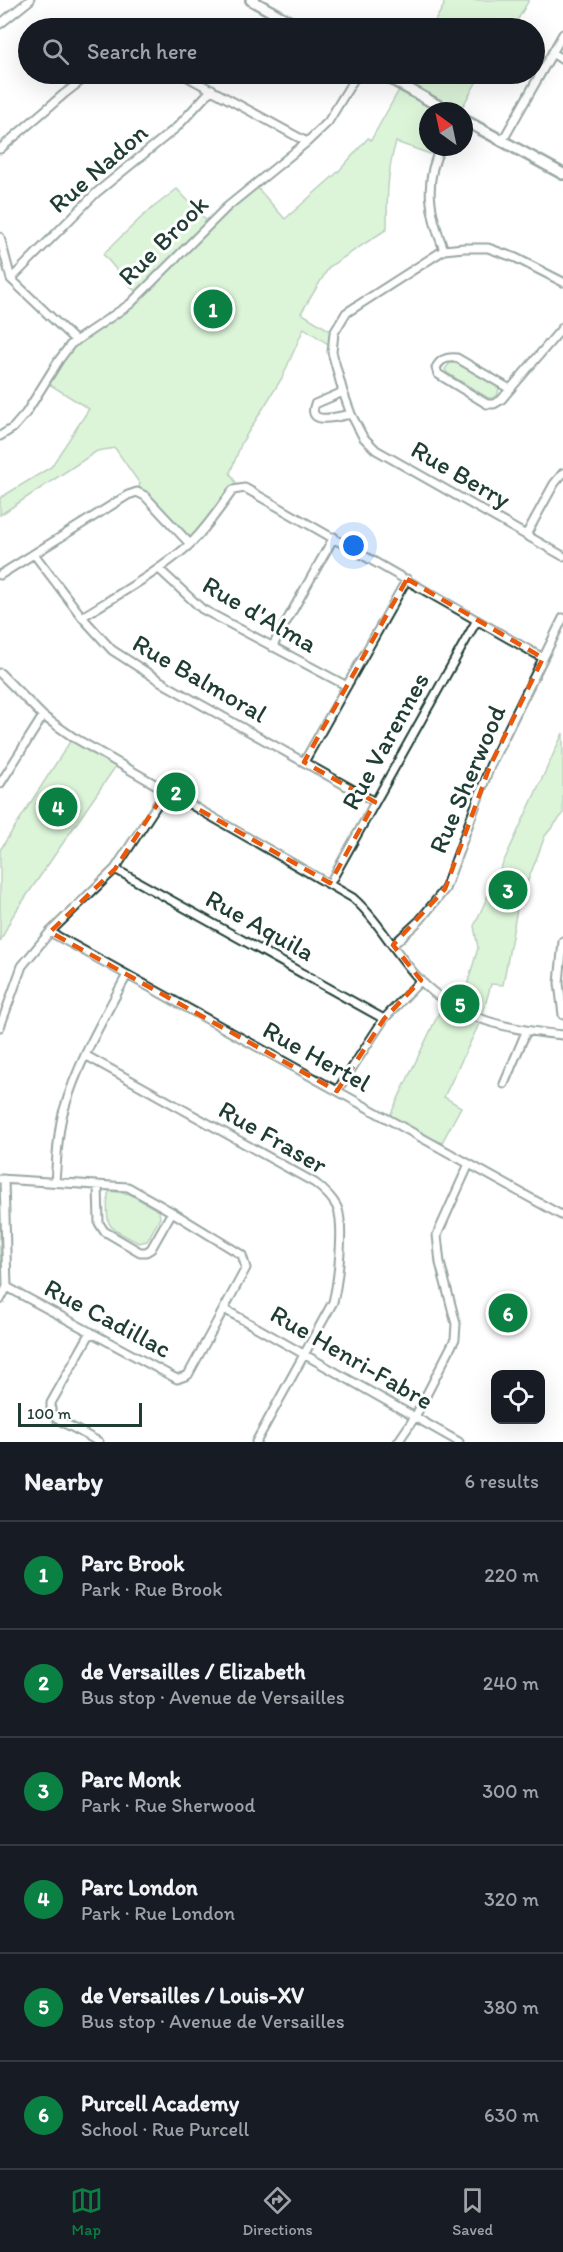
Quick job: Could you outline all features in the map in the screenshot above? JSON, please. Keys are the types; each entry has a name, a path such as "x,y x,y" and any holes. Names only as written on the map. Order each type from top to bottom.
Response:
{"street":[{"path":"0,24 30,0"},
{"path":"251,0 284,18"},
{"path":"545,65 563,33"},
{"path":"552,53 563,60"},
{"path":"0,148 76,84"},
{"path":"203,84 307,142"},
{"name":"Rue Brook","path":"0,436 13,428 26,413 59,360 76,341 130,304 226,207 307,142 328,122 351,84"},
{"path":"400,84 432,102"},
{"path":"503,140 535,84"},
{"name":"Rue Nadon","path":"11,279 96,193 177,127 212,88"},
{"path":"473,125 563,174"},
{"path":"437,156 433,166 429,192 433,221 444,250 488,248 516,258 563,282"},
{"path":"0,237 11,279 76,341"},
{"name":"Rue Berry","path":"444,250 346,313 334,333 332,352 351,414 363,437 376,450 563,556"},
{"path":"510,389 457,358 448,357 439,362 436,368 438,374 486,404 494,404 501,400 563,327"},
{"path":"343,392 315,404 314,415 319,419 330,419 351,414"},
{"path":"526,535 554,484 563,473"},
{"path":"82,617 159,569 190,544 232,490 245,488 543,658"},
{"path":"0,576 128,495 137,492 145,496 190,544"},
{"path":"272,647 334,537"},
{"name":"Rue Balmoral","path":"34,554 82,617 112,650 168,686 375,802"},
{"name":"Rue d'Alma","path":"159,569 202,609 347,686"},
{"path":"304,762 407,579"},
{"name":"Rue Sherwood","path":"393,945 420,921 445,889 490,766 563,618"},
{"name":"Rue Varennes","path":"330,883 477,620"},
{"path":"0,674 43,716 73,737 353,898 366,909 421,980 445,1000 472,1016 498,1026 526,1032 563,1035"},
{"path":"0,784 43,716"},
{"path":"0,1027 7,1013 15,981 22,966 50,932 115,869 166,791"},
{"name":"Rue Aquila","path":"115,869 384,1019"},
{"name":"Rue Hertel","path":"50,932 563,1216"},
{"path":"563,941 559,983 563,1015"},
{"path":"55,1182 63,1113 85,1055 127,975"},
{"path":"337,1091 384,1019 421,980"},
{"path":"504,1084 526,1032"},
{"name":"Rue Fraser","path":"85,1055 315,1183 327,1192 337,1207 341,1221 337,1288 333,1302 256,1442"},
{"path":"398,1442 415,1417 455,1339 456,1324 440,1263 437,1235 469,1164"},
{"path":"0,1300 7,1287 2,1179"},
{"name":"Rue Cadillac","path":"2,1179 128,1187 242,1255 246,1268 188,1375 177,1379 7,1287"},
{"path":"98,1185 99,1223 104,1231 140,1252 151,1249 172,1212"},
{"name":"Rue Henri-Fabre","path":"224,1309 459,1442"},
{"path":"91,1332 51,1403 51,1413 57,1419 99,1442"}],"highlighted area":[{"path":"407,579 543,658 490,766 445,889 393,945 421,980 384,1019 337,1091 50,932 115,869 166,791 330,883 375,802 304,762"}],"green space":[{"path":"443,0 529,0 519,18 437,18 444,5"},
{"path":"402,84 475,84 465,102 419,102 419,150 396,142 393,153 387,196 387,229 329,267 301,313 334,333 331,346 304,328 282,378 242,442 230,473 239,488 190,544 137,492 140,484 115,448 97,451 0,515 0,498 51,467 89,409 46,382 71,344 138,295 103,254 146,213 177,189 209,223 254,184 285,219 338,172 368,138 371,140"},
{"path":"450,363 459,363 497,385 499,389 497,396 488,398 447,373 445,369"},
{"path":"563,733 563,814 545,836 517,909 503,985 491,984 481,1020 444,1097 461,1107 439,1148 388,1120 445,1000 460,1009 478,948 474,926"},
{"path":"73,737 118,763 12,917 0,942 0,850"},
{"path":"0,1179 4,1179 7,1287 0,1300"},
{"path":"110,1191 130,1194 159,1211 160,1218 147,1241 139,1243 111,1226 107,1215"}],"place":[{"name":"Parc Brook","path":"213,309"},
{"name":"de Versailles / Elizabeth","path":"176,792"},
{"name":"Parc London","path":"58,807"},
{"name":"Parc Monk","path":"508,890"},
{"name":"de Versailles / Louis-XV","path":"460,1004"},
{"name":"Purcell Academy","path":"508,1313"}]}
